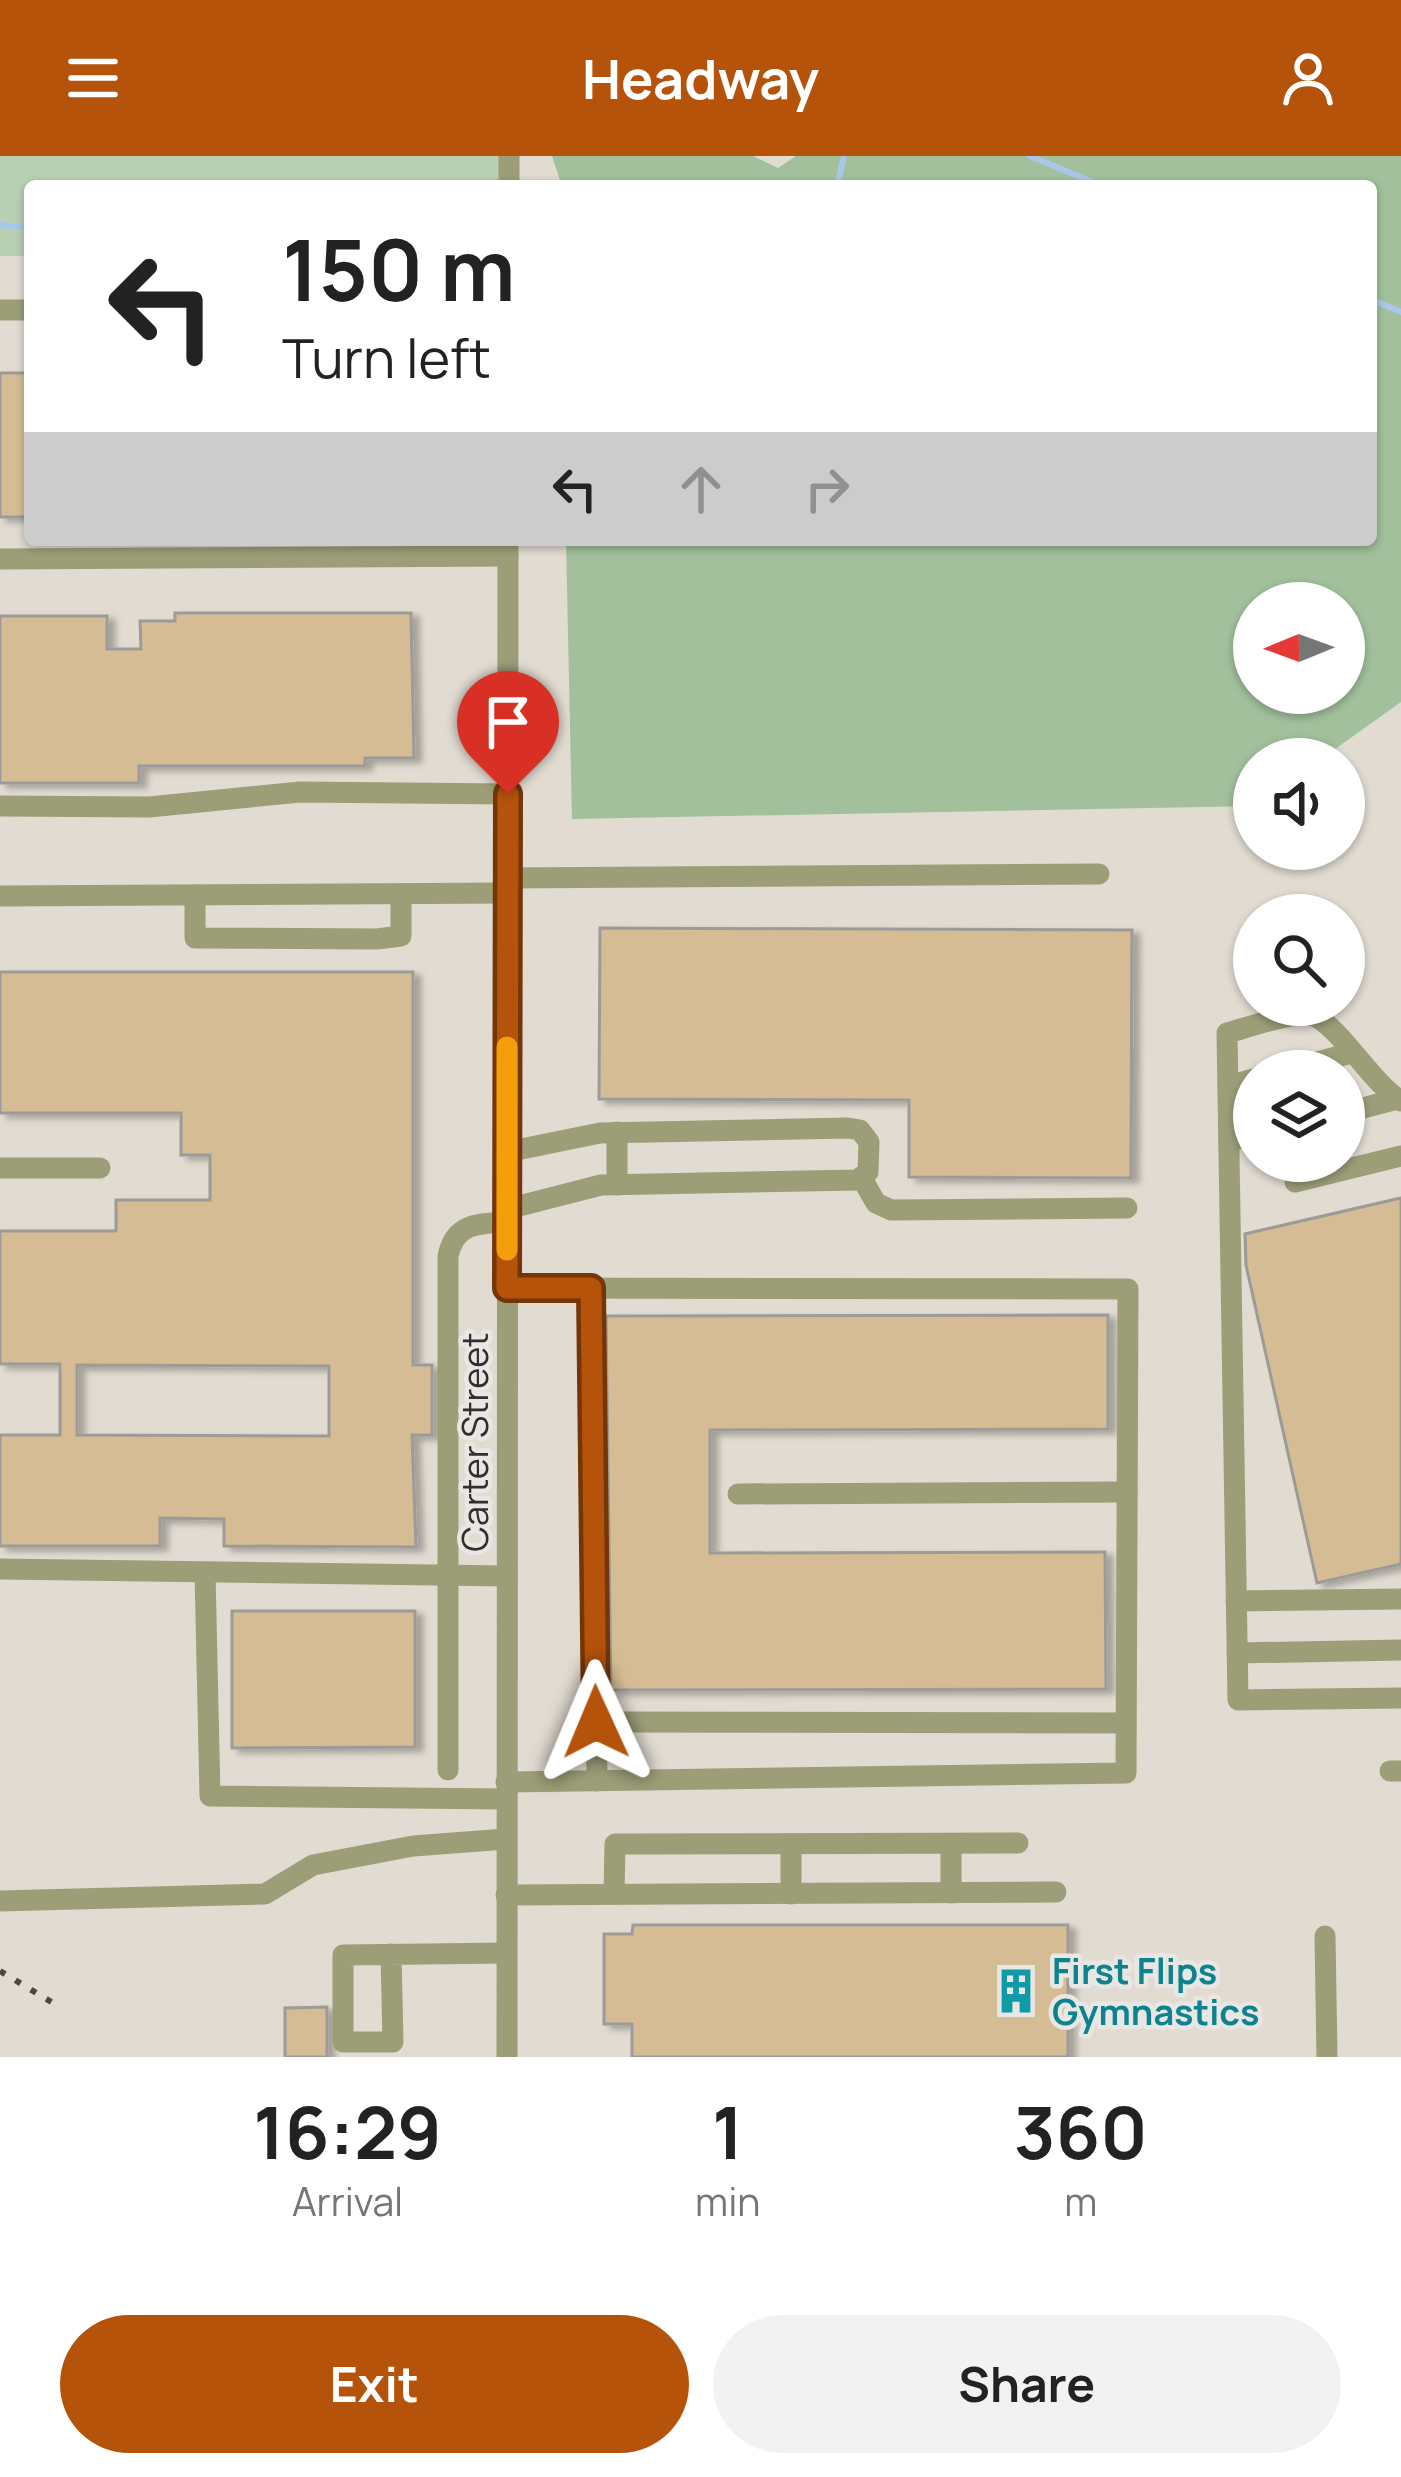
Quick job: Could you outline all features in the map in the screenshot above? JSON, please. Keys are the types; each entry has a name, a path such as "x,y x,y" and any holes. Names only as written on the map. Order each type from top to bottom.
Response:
{"street":[{"path":"0,559 508,548"},
{"name":"Carter Street","path":"507,2057 508,548"},
{"path":"0,806 149,807 300,792 508,794"},
{"path":"0,896 400,894 508,886 1100,874"},
{"path":"195,895 195,938 377,939 401,936 400,894"},
{"path":"1350,1050 1327,1023 1308,1013 1226,1033 1238,1700 1401,1698"},
{"path":"1365,1066 1399,1100"},
{"path":"1228,1085 1233,1084"},
{"path":"1365,1108 1399,1100"},
{"path":"448,1770 448,1256 452,1239 461,1229 601,1185 845,1181 868,1172 869,1142 860,1130 617,1132 507,1152"},
{"path":"616,1185 617,1132"},
{"path":"1229,1141 1233,1140"},
{"path":"1365,1165 1401,1156"},
{"path":"0,1168 100,1168"},
{"path":"861,1177 876,1203 891,1210 1127,1208"},
{"path":"205,1572 210,1796 506,1790 597,1780 1126,1773 1128,1289 507,1288"},
{"path":"591,1288 597,1780"},
{"path":"738,1494 1127,1492"},
{"path":"0,1569 507,1576"},
{"path":"1237,1601 1401,1599"},
{"path":"1237,1653 1401,1650"},
{"path":"596,1722 1126,1723"},
{"path":"0,1901 266,1894 313,1865 413,1846 506,1839"},
{"path":"614,1894 615,1844 1018,1843"},
{"path":"791,1844 791,1894"},
{"path":"951,1844 951,1893"},
{"path":"506,1894 1056,1892"},
{"path":"1325,1936 1328,2057"},
{"path":"392,1954 393,2042 343,2042 343,1954 506,1953"}],"shaded area":[{"path":"0,156 1401,156 1401,2057 0,2057"}],"green space":[{"path":"0,156 509,156 509,180 24,180 24,256 0,256"},
{"path":"552,156 753,156 778,168 796,156 1401,156 1401,702 1350,738 1233,738 1233,806 572,819 566,546 1377,546 1377,180 560,180"}],"building":[{"path":"0,373 24,373 24,517 0,517"},
{"path":"175,613 411,613 414,758 365,758 365,766 139,766 139,783 0,783 0,616 107,616 107,649 141,649 140,621 175,621"},
{"path":"600,928 1132,930 1131,1178 909,1177 909,1100 599,1099"},
{"path":"0,972 413,972 413,1365 432,1365 432,1435 412,1435 416,1547 224,1546 224,1519 160,1518 160,1546 0,1546 0,1435 60,1435 60,1364 0,1364 0,1231 116,1231 116,1200 210,1200 210,1155 181,1155 181,1113 0,1113","holes":["77,1365 329,1366 329,1436 77,1435"]},
{"path":"1401,1198 1401,1564 1317,1583 1246,1265 1245,1234"},
{"path":"1108,1315 1108,1429 710,1430 710,1553 1105,1552 1106,1689 611,1690 606,1316"},
{"path":"232,1611 415,1611 415,1747 232,1748"},
{"path":"633,1925 1068,1925 1068,2057 632,2057 632,2024 604,2024 604,1934 632,1934"},
{"path":"327,2007 327,2057 285,2057 285,2008"}],"waterway":[{"path":"838,180 844,156"},
{"path":"1030,156 1088,180"},
{"path":"0,225 24,227"},
{"path":"1377,302 1401,312"}],"railway":[{"path":"0,1971 53,2003"}],"slow traffic":[{"path":"507,1047 507,1250"}],"place":[{"name":"First Flips Gymnastics","path":"1016,1991"}],"route":[{"path":"508,794 507,1288 591,1288 596,1722"}]}
